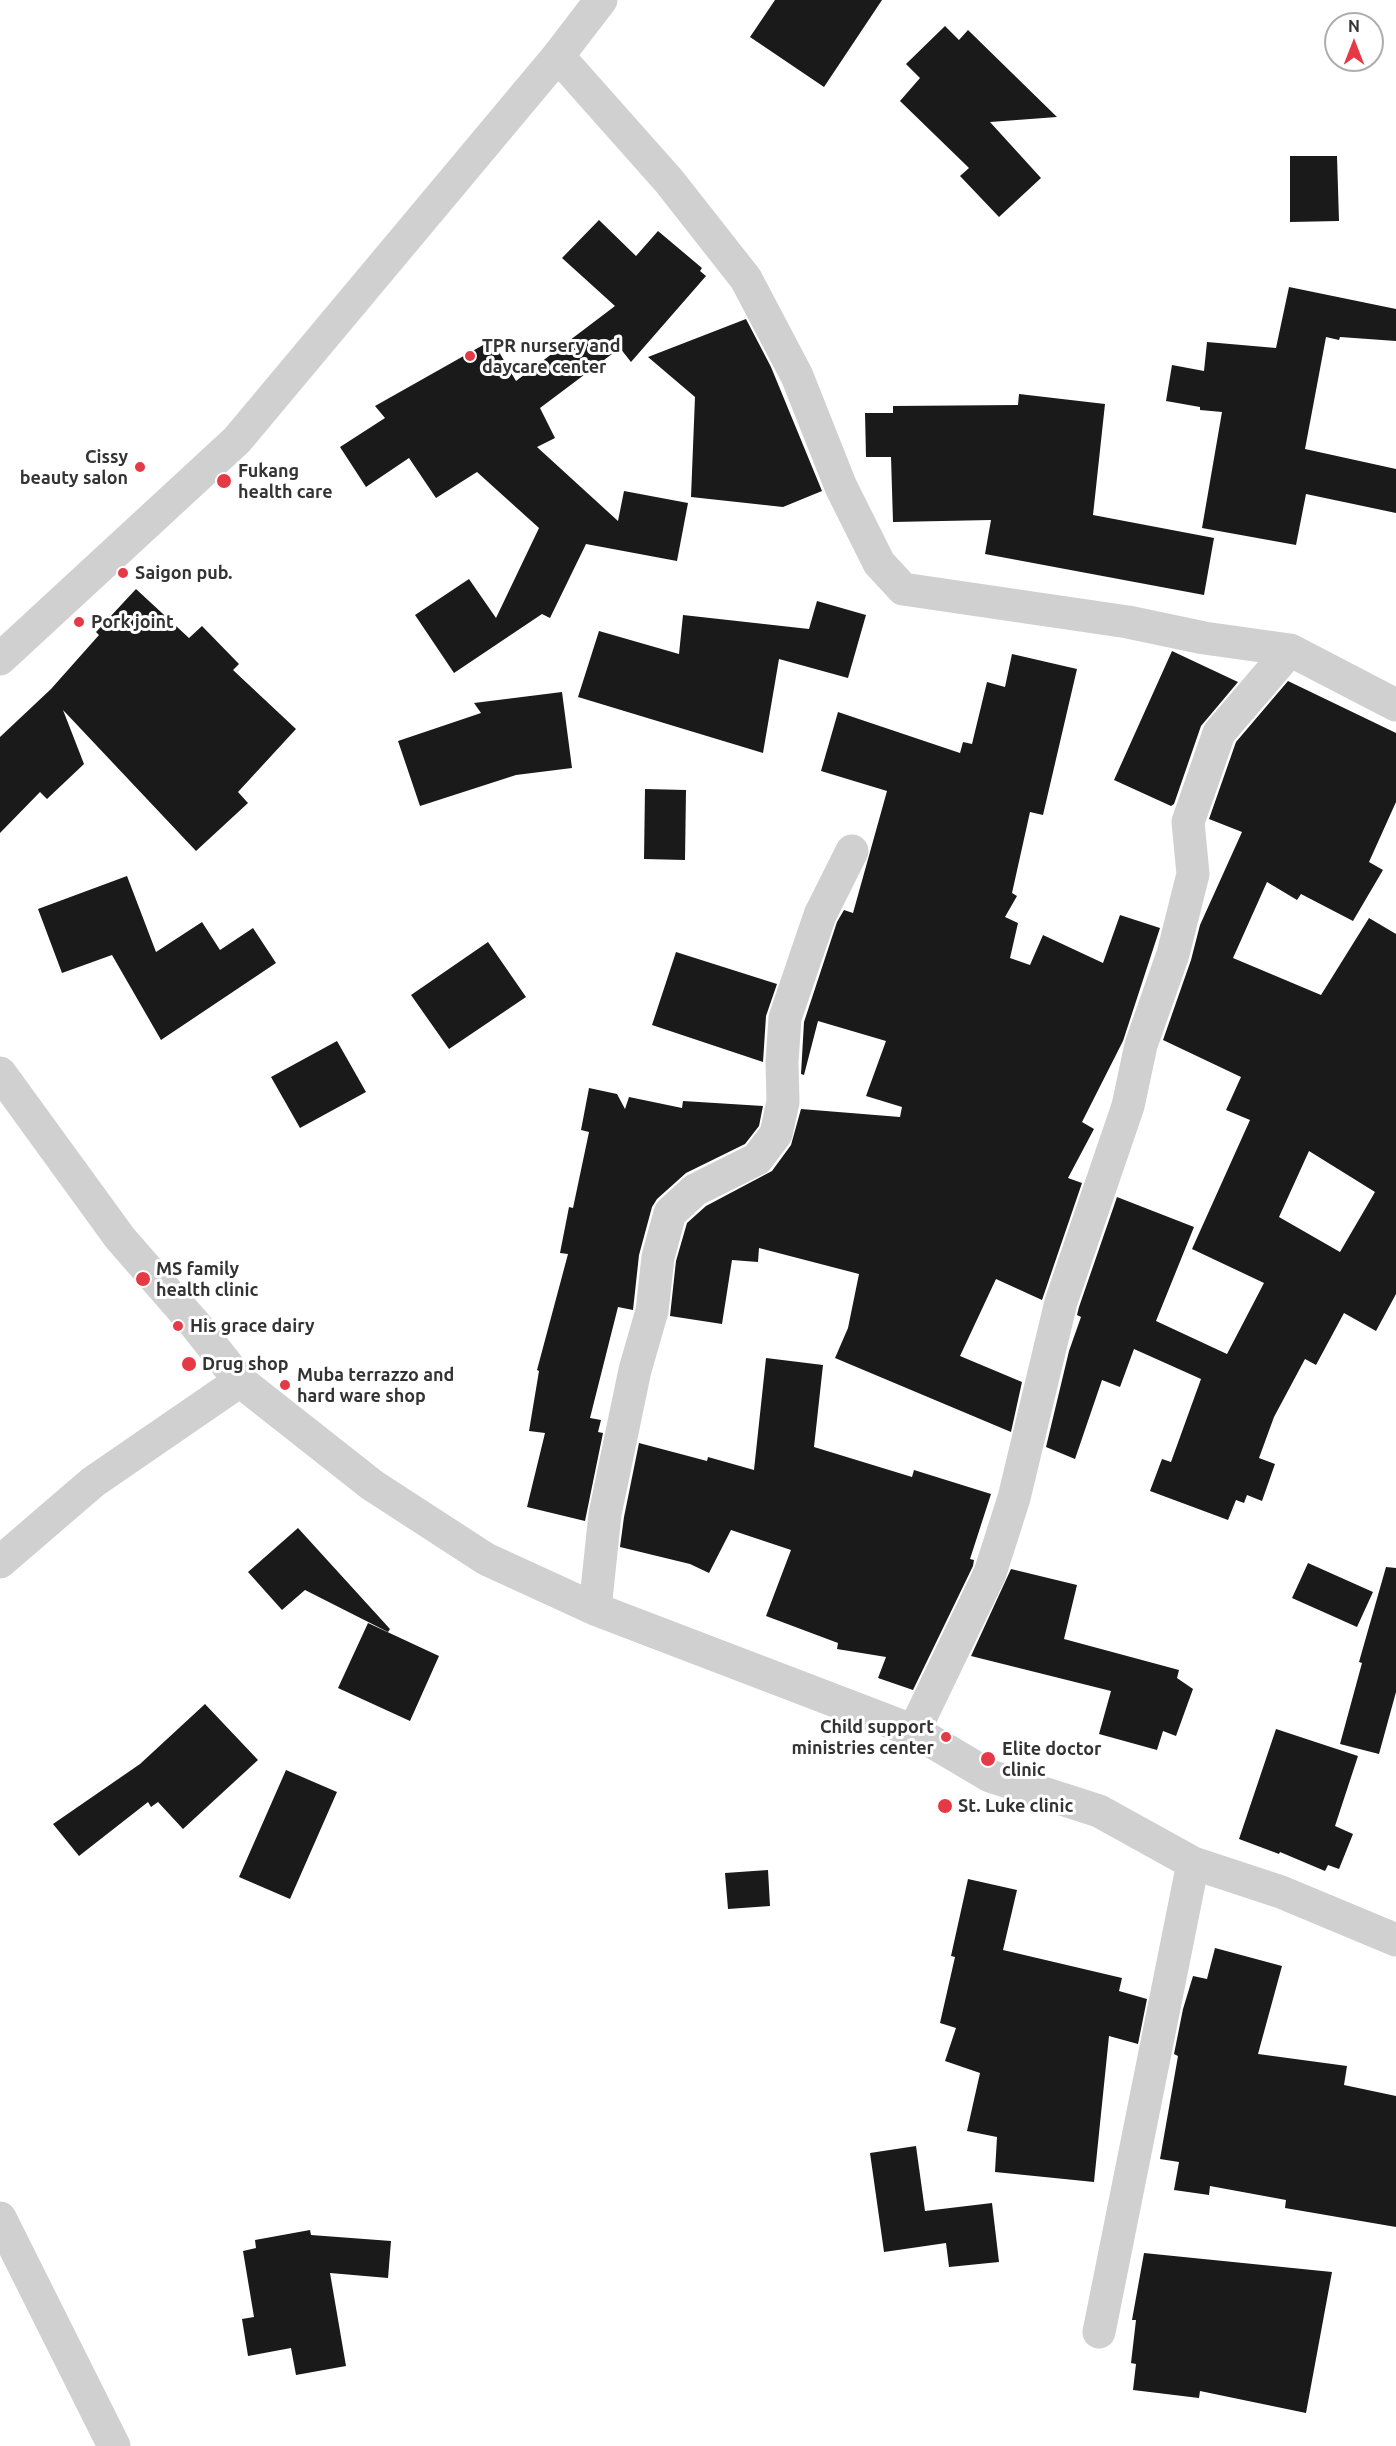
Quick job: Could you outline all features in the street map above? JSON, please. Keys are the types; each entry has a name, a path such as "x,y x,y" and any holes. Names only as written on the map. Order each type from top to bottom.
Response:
{"street":[{"path":"0,659 237,440 558,56 601,0"},
{"path":"558,56 669,181 746,279 797,376 841,487 879,563 903,589 1128,622 1204,638 1290,650 1396,705"},
{"path":"914,1731 990,1573 1014,1498 1061,1302 1128,1107 1141,1045 1173,954 1193,874 1188,822 1219,733 1290,650"},
{"path":"595,1609 605,1514 635,1370 652,1311 658,1257 670,1213 695,1190 758,1159 776,1134 783,1102 782,1062 785,1018 820,915 852,851"},
{"path":"0,1073 120,1238 194,1323 240,1381 372,1485 486,1559 595,1609 914,1731 990,1776 1100,1811 1193,1863 1281,1893 1396,1940"},
{"path":"0,1562 93,1482 240,1381"},
{"path":"1100,2332 1193,1863"},
{"path":"0,2218 114,2446"}],"building":[{"path":"775,0 882,0 824,87 750,37"},
{"path":"945,26 959,40 968,30 1057,117 990,122 1041,178 999,217 960,176 969,168 900,101 920,78 906,64"},
{"path":"1290,156 1337,156 1339,221 1290,222"},
{"path":"599,220 636,256 658,231 702,268 700,271 706,276 631,362 620,348 540,408 555,438 537,447 618,521 624,491 688,503 677,561 586,544 550,618 542,614 454,673 415,615 469,579 496,618 539,528 477,472 436,498 409,458 366,487 340,447 385,418 375,406 492,340 516,381 615,306 562,258"},
{"path":"1289,287 1396,309 1396,341 1340,337 1339,340 1326,337 1305,449 1396,469 1396,513 1306,494 1296,545 1202,528 1222,412 1200,410 1200,407 1166,401 1172,365 1204,371 1207,342 1276,348"},
{"path":"746,319 771,367 822,491 783,507 691,497 695,397 648,357"},
{"path":"1019,394 1105,404 1093,515 1214,538 1204,595 985,554 991,520 893,522 891,457 866,457 865,413 893,413 893,406 1018,405"},
{"path":"136,589 189,638 202,626 239,664 233,670 296,729 238,792 248,803 196,851 63,710 84,764 47,799 40,792 0,833 0,737 51,689 99,635 96,632"},
{"path":"817,601 866,615 848,678 779,659 763,753 578,697 599,631 679,654 683,615 809,629"},
{"path":"1172,651 1238,682 1201,726 1174,804 1171,806 1114,780"},
{"path":"1012,654 1077,669 1043,815 1030,812 1012,893 1017,896 1005,917 1018,923 1010,958 1030,965 1043,935 1103,963 1120,915 1160,928 1123,1041 1082,1122 1094,1129 1068,1178 1082,1183 1042,1300 996,1279 960,1356 1022,1382 1011,1432 835,1358 848,1328 859,1274 759,1248 758,1262 732,1260 722,1324 670,1316 676,1261 687,1223 706,1206 772,1171 791,1145 801,1109 900,1117 902,1107 866,1096 886,1041 818,1021 804,1075 801,1074 804,1022 837,922 844,910 853,913 887,791 821,771 838,712 960,753 963,742 972,744 987,682 1005,687"},
{"path":"1288,681 1396,733 1396,802 1369,862 1383,870 1353,921 1301,894 1297,900 1267,882 1233,958 1321,995 1369,918 1396,934 1396,1294 1376,1331 1344,1313 1316,1365 1305,1359 1274,1417 1259,1458 1275,1464 1262,1501 1247,1495 1244,1503 1236,1500 1228,1520 1150,1491 1162,1459 1171,1462 1201,1379 1134,1349 1120,1387 1102,1380 1075,1459 1046,1447 1069,1351 1081,1317 1077,1315 1079,1307 1117,1197 1194,1227 1156,1321 1227,1354 1264,1283 1192,1249 1250,1120 1226,1110 1241,1077 1163,1040 1191,960 1200,925 1242,832 1209,819 1236,742","holes":["1309,1151 1375,1192 1340,1252 1279,1217"]},
{"path":"562,692 572,768 516,775 420,806 398,741 481,713 474,703"},
{"path":"645,789 686,790 685,860 644,859"},
{"path":"127,876 156,952 202,922 220,950 253,928 276,963 161,1040 112,955 62,973 38,909"},
{"path":"488,942 526,997 449,1049 411,995"},
{"path":"676,952 777,984 766,1016 763,1062 652,1025"},
{"path":"337,1041 366,1092 300,1128 271,1077"},
{"path":"589,1088 617,1094 625,1109 629,1097 682,1108 683,1101 763,1106 759,1126 745,1144 686,1173 657,1199 652,1207 639,1255 633,1310 618,1307 590,1418 601,1420 598,1432 603,1433 585,1521 527,1507 545,1433 529,1431 539,1371 537,1370 568,1254 560,1253 569,1207 573,1208 589,1132 581,1130"},
{"path":"766,1358 823,1365 814,1447 912,1477 914,1470 991,1494 970,1559 974,1560 973,1566 913,1690 878,1678 886,1657 837,1649 838,1643 766,1616 791,1550 731,1530 709,1573 690,1564 620,1547 639,1443 707,1461 708,1457 754,1470"},
{"path":"298,1528 390,1629 388,1632 305,1590 282,1610 248,1572"},
{"path":"1308,1563 1373,1592 1357,1627 1292,1598"},
{"path":"1386,1567 1396,1568 1396,1692 1379,1754 1340,1744 1362,1663 1359,1662"},
{"path":"1011,1569 1077,1585 1064,1639 1179,1670 1177,1678 1193,1689 1176,1736 1163,1731 1157,1750 1099,1734 1111,1691 971,1656"},
{"path":"368,1623 439,1656 410,1721 338,1688"},
{"path":"205,1704 258,1760 183,1829 158,1802 151,1807 148,1802 79,1856 53,1824 140,1764"},
{"path":"1276,1729 1358,1756 1335,1826 1353,1834 1339,1869 1328,1865 1325,1871 1280,1852 1279,1854 1239,1839"},
{"path":"286,1770 337,1792 290,1899 239,1877"},
{"path":"768,1870 770,1906 728,1909 725,1873"},
{"path":"968,1879 1017,1890 1003,1950 1122,1978 1119,1991 1147,1999 1138,2044 1109,2036 1094,2182 995,2172 997,2137 967,2131 980,2073 945,2061 956,2028 940,2023 955,1957 951,1956"},
{"path":"1215,1948 1282,1966 1258,2054 1347,2066 1344,2085 1396,2096 1396,2227 1285,2208 1286,2200 1210,2186 1209,2195 1174,2190 1179,2162 1160,2159 1178,2056 1174,2054 1183,2009 1193,1976 1207,1979"},
{"path":"916,2146 925,2211 992,2203 999,2262 949,2267 946,2243 884,2252 870,2153"},
{"path":"310,2230 311,2235 391,2241 388,2278 330,2273 346,2366 296,2375 291,2348 248,2356 242,2319 254,2317 243,2251 256,2248 255,2240"},
{"path":"1144,2253 1332,2272 1306,2413 1200,2391 1199,2398 1133,2390 1136,2364 1131,2363 1136,2320 1132,2320"}],"place":[{"name":"TPR nursery and daycare center","path":"470,356"},
{"name":"Cissy beauty salon","path":"140,467"},
{"name":"Fukang health care","path":"224,481"},
{"name":"Saigon pub.","path":"123,573"},
{"name":"Pork joint","path":"79,622"},
{"name":"MS family health clinic","path":"143,1279"},
{"name":"His grace dairy","path":"178,1326"},
{"name":"Drug shop","path":"189,1364"},
{"name":"Muba terrazzo and hard ware shop","path":"285,1385"},
{"name":"Child support ministries center","path":"946,1737"},
{"name":"Elite doctor clinic","path":"988,1759"},
{"name":"St. Luke clinic","path":"945,1806"}]}
